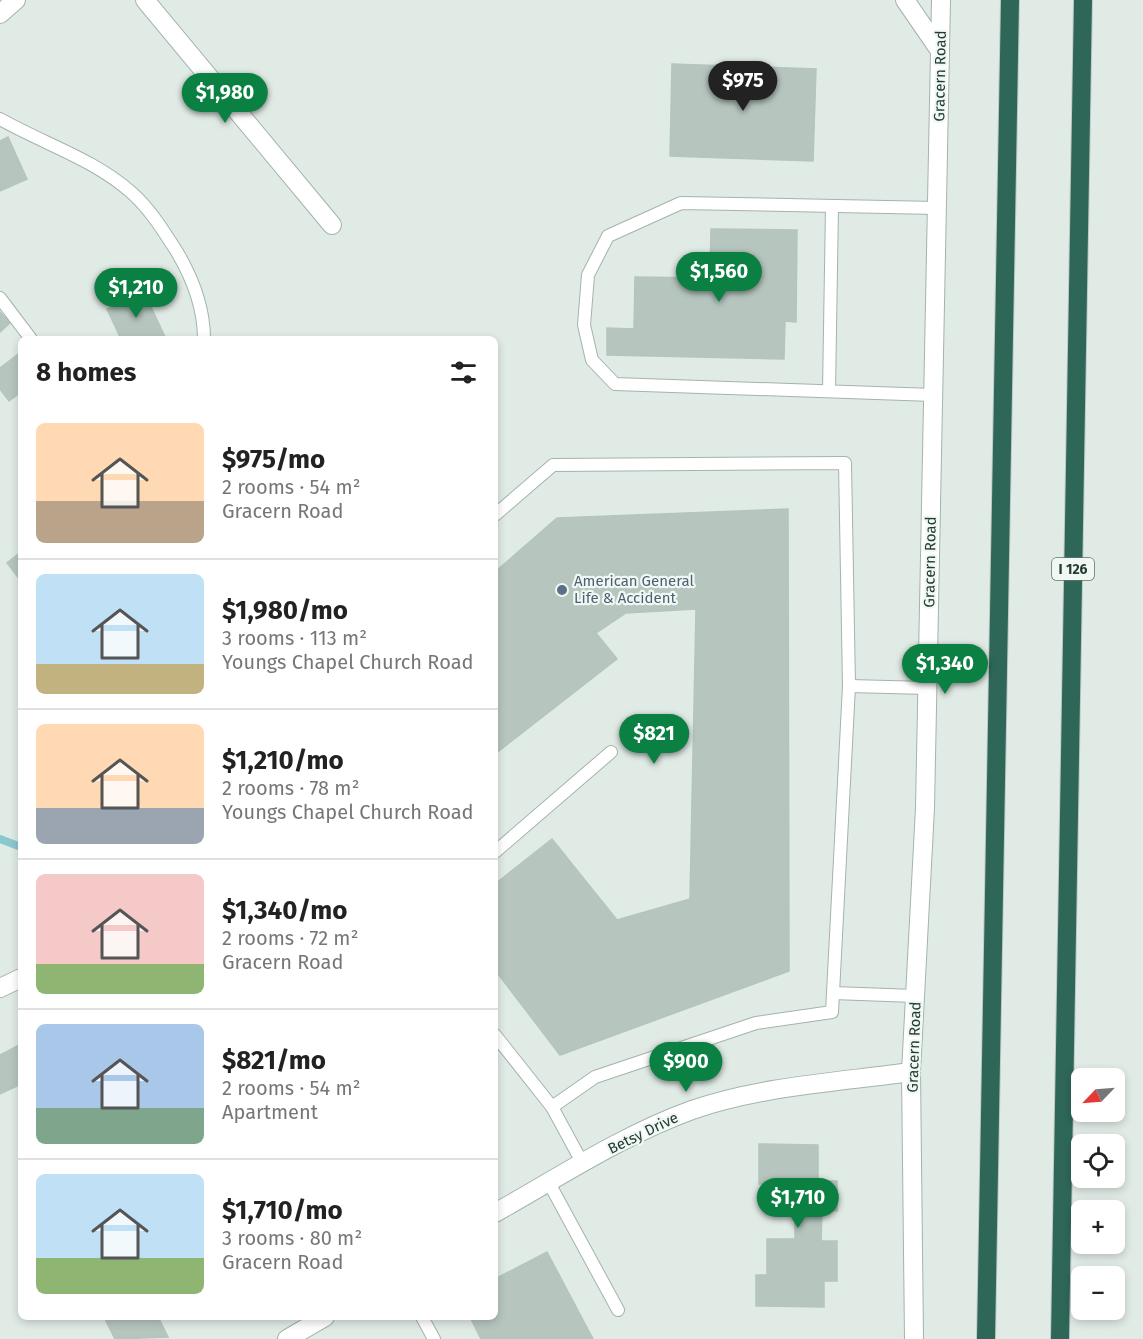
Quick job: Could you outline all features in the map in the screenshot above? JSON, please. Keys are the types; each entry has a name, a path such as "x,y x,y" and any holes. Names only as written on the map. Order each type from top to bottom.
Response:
{"highway":[{"path":"986,1339 1010,0"},
{"name":"I 126","path":"1060,1339 1083,0"},
{"path":"1063,1138 1071,1339"}],"street":[{"path":"0,14 16,0"},
{"path":"145,0 332,225"},
{"path":"905,0 940,51"},
{"name":"Gracern Road","path":"914,1339 911,1072 925,808 941,0"},
{"path":"0,988 18,979"},
{"name":"Betsy Drive","path":"498,1211 637,1134 693,1110 749,1095 911,1072"},
{"path":"287,1339 319,1320"}],"lane":[{"path":"0,119 34,138 83,160 133,194 158,222 187,269 204,317 204,336"},
{"path":"933,394 615,384 592,360 584,325 588,275 608,236 681,203 937,208"},
{"path":"829,391 832,206"},
{"path":"0,298 29,336"},
{"path":"498,512 554,465 845,463 849,686 832,1012 756,1023 595,1077 552,1107"},
{"path":"849,686 927,688"},
{"path":"498,849 611,752"},
{"path":"833,993 915,996"},
{"path":"498,1039 552,1107 583,1164"},
{"path":"549,1183 618,1310"},
{"path":"424,1320 434,1339"}],"building":[{"path":"672,64 816,69 813,161 670,156"},
{"path":"8,137 27,179 0,191 0,141"},
{"path":"711,229 797,230 796,322 785,321 784,359 607,355 607,328 634,329 635,277 710,278"},
{"path":"144,292 165,336 120,336 107,309"},
{"path":"0,312 10,323 0,332"},
{"path":"18,354 18,394 9,401 0,389 0,368"},
{"path":"788,509 789,971 560,1055 498,974 498,882 552,839 617,920 690,899 696,609 626,613 596,633 617,659 498,752 498,569 557,518"},
{"path":"18,554 18,577 7,563"},
{"path":"18,1046 18,1085 0,1094 0,1055"},
{"path":"759,1144 818,1145 818,1181 837,1181 837,1211 822,1210 821,1241 837,1241 837,1281 824,1281 824,1307 756,1306 756,1275 767,1275 767,1239 795,1239 795,1212 780,1212 781,1185 759,1184"},
{"path":"547,1252 593,1339 481,1339 472,1320 498,1320 498,1277"},
{"path":"106,1320 160,1320 168,1337 115,1339"}],"waterway":[{"path":"0,839 18,846"}],"place":[{"name":"American General Life & Accident","path":"562,590"}]}
